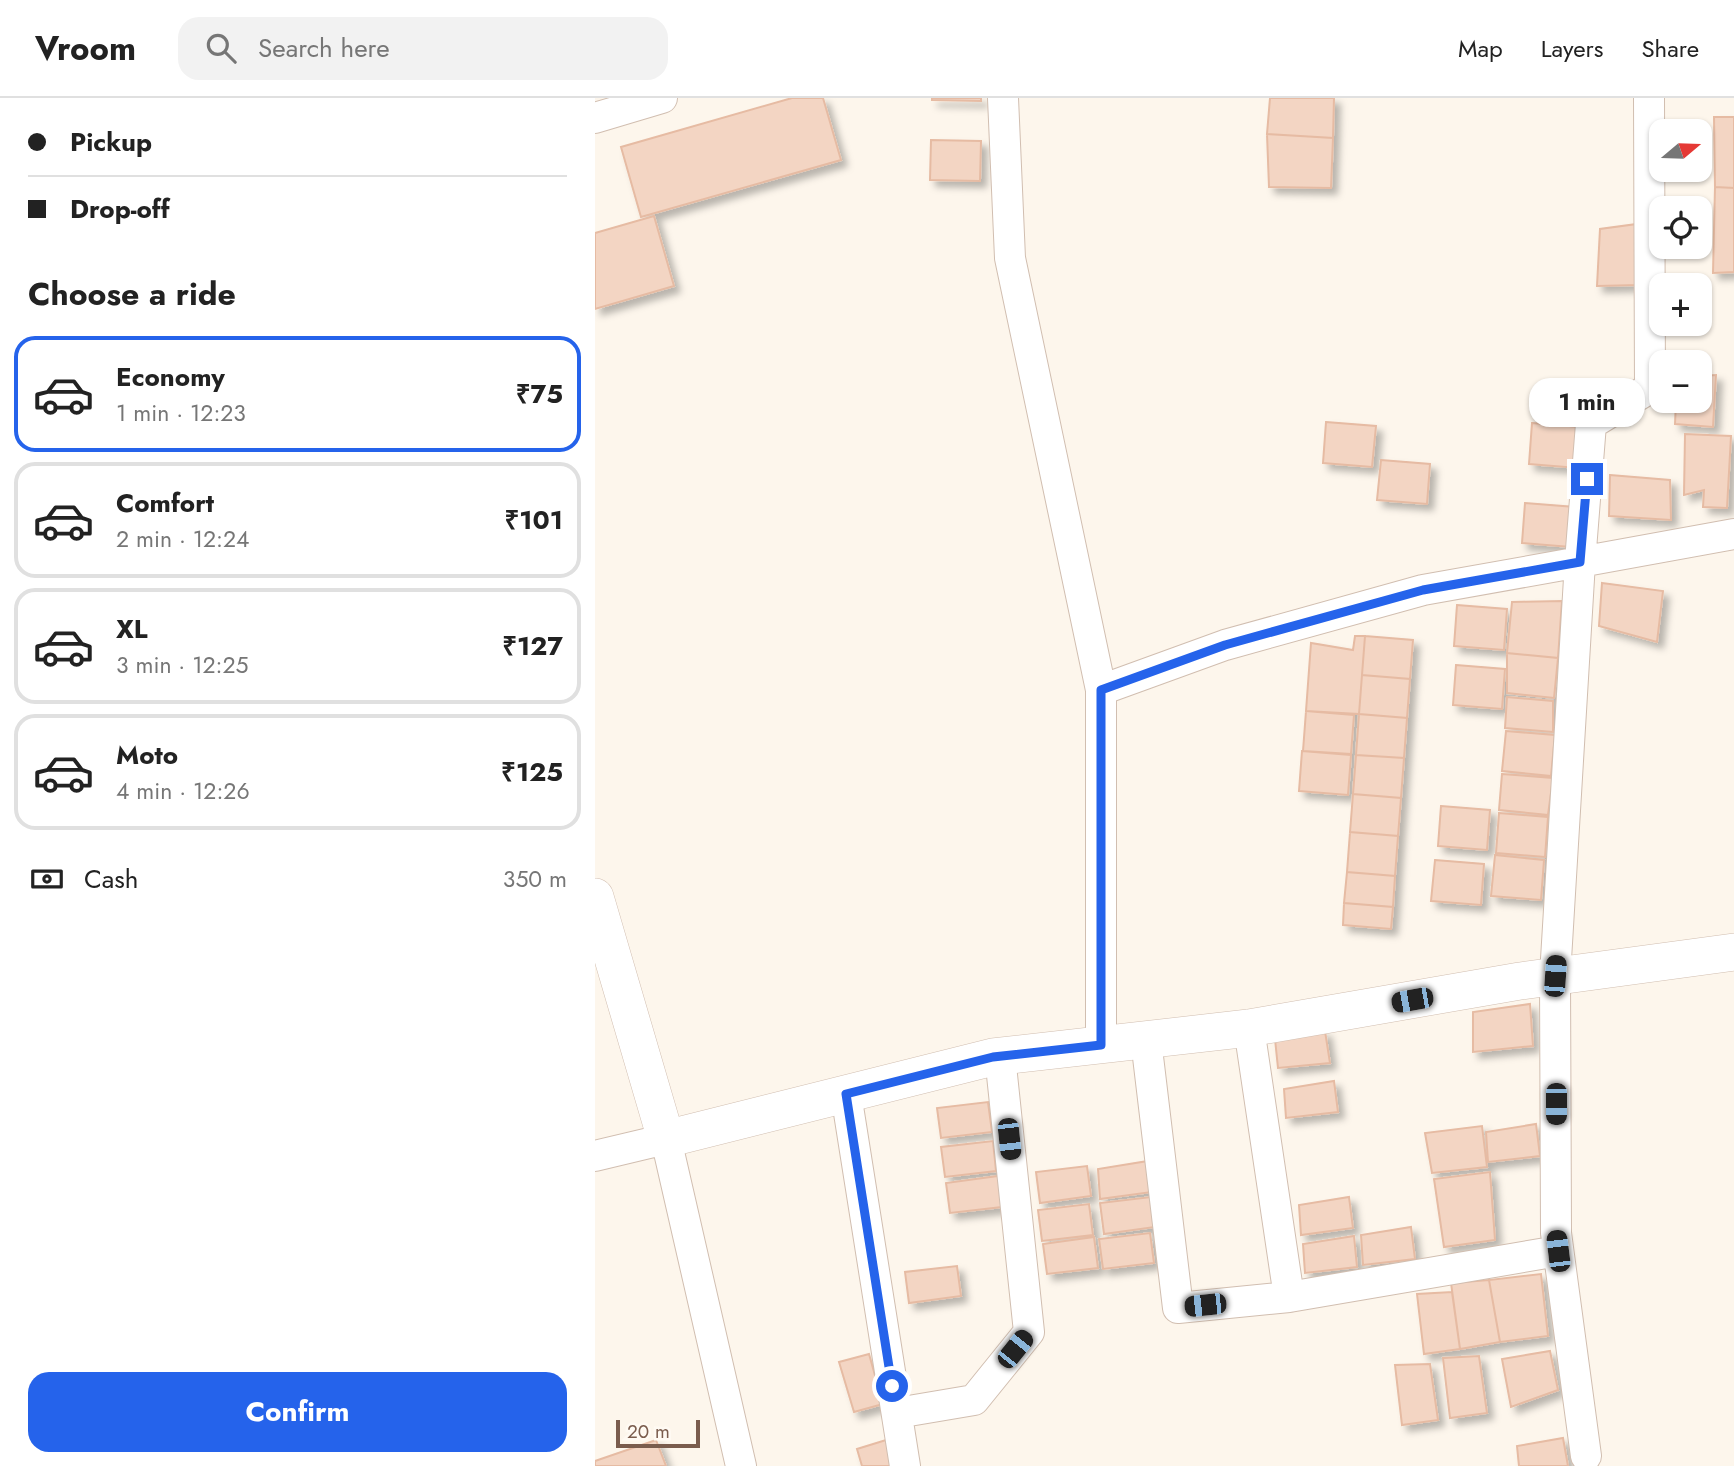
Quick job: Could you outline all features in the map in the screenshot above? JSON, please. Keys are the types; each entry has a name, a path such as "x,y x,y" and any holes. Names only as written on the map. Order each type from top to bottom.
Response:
{"street":[{"path":"595,118 662,98"},
{"path":"1003,98 1010,258 1101,690 1101,1045"},
{"path":"1586,1456 1556,1233 1555,976 1591,424 1650,388 1649,98"},
{"path":"1101,690 1225,645 1423,590 1734,534"},
{"path":"595,897 666,1139 741,1466"},
{"path":"595,1156 1000,1056 1249,1028 1555,976 1734,952"},
{"path":"1249,1028 1289,1297"},
{"path":"1146,1040 1178,1308 1289,1297 1558,1251"},
{"path":"897,1413 974,1400 1029,1332 1000,1056"},
{"path":"846,1094 905,1466"}],"building":[{"path":"792,98 823,98 841,160 641,217 621,147"},
{"path":"981,98 981,101 932,100"},
{"path":"1270,98 1334,98 1333,138 1267,134"},
{"path":"1714,117 1734,117 1734,188 1715,187"},
{"path":"1267,134 1333,138 1331,188 1269,187"},
{"path":"931,140 981,141 980,181 930,180"},
{"path":"1715,187 1734,188 1734,272 1713,273"},
{"path":"654,216 674,286 595,309 595,233"},
{"path":"1637,224 1639,285 1597,286 1600,229"},
{"path":"1712,375 1716,375 1713,427 1675,424 1675,413 1712,413"},
{"path":"1326,422 1376,426 1372,467 1323,463"},
{"path":"1532,423 1581,427 1578,468 1529,464"},
{"path":"1685,434 1731,436 1727,508 1703,507 1704,490 1684,495"},
{"path":"1381,460 1430,464 1427,504 1377,500"},
{"path":"1610,475 1670,480 1671,520 1609,516"},
{"path":"1525,503 1575,507 1571,547 1522,543"},
{"path":"1602,583 1663,591 1657,642 1599,626"},
{"path":"1562,601 1558,658 1507,653 1512,602"},
{"path":"1457,605 1507,609 1504,650 1454,646"},
{"path":"1355,636 1365,636 1359,714 1306,711 1311,643 1353,650"},
{"path":"1365,636 1413,640 1410,679 1362,675"},
{"path":"1507,653 1558,658 1554,698 1507,693"},
{"path":"1456,665 1505,669 1502,709 1453,705"},
{"path":"1362,675 1410,679 1407,718 1359,714"},
{"path":"1507,697 1553,701 1553,732 1505,728"},
{"path":"1306,711 1354,715 1351,754 1303,751"},
{"path":"1359,714 1407,718 1404,758 1356,755"},
{"path":"1506,731 1555,735 1551,776 1502,771"},
{"path":"1302,751 1351,755 1348,795 1299,791"},
{"path":"1356,755 1404,758 1401,798 1353,794"},
{"path":"1502,774 1553,778 1548,815 1499,810"},
{"path":"1353,794 1401,798 1398,836 1350,832"},
{"path":"1441,806 1490,810 1487,850 1438,846"},
{"path":"1499,813 1548,817 1545,857 1496,853"},
{"path":"1350,832 1398,836 1395,876 1347,872"},
{"path":"1495,855 1544,860 1541,900 1491,896"},
{"path":"1435,860 1484,864 1481,905 1431,901"},
{"path":"1347,872 1395,876 1393,907 1344,903"},
{"path":"1344,903 1393,907 1391,929 1343,925"},
{"path":"1530,1004 1533,1046 1473,1052 1473,1012"},
{"path":"1325,1031 1330,1063 1278,1068 1275,1039"},
{"path":"1334,1081 1338,1112 1286,1118 1284,1089"},
{"path":"988,1102 992,1132 941,1138 937,1108"},
{"path":"1536,1124 1540,1156 1488,1162 1486,1132"},
{"path":"1482,1126 1487,1167 1432,1173 1425,1133"},
{"path":"993,1141 996,1171 945,1177 941,1147"},
{"path":"1148,1161 1152,1192 1100,1199 1098,1169"},
{"path":"1087,1166 1091,1196 1040,1203 1036,1172"},
{"path":"1490,1172 1495,1240 1444,1247 1434,1179"},
{"path":"998,1176 1002,1207 950,1213 946,1183"},
{"path":"1151,1197 1155,1227 1104,1234 1100,1203"},
{"path":"1349,1197 1353,1228 1301,1235 1299,1205"},
{"path":"1089,1204 1093,1235 1042,1241 1038,1210"},
{"path":"1411,1227 1415,1259 1363,1265 1361,1235"},
{"path":"1150,1233 1154,1263 1103,1269 1099,1239"},
{"path":"1354,1236 1357,1267 1305,1273 1303,1244"},
{"path":"1094,1237 1098,1268 1047,1274 1043,1244"},
{"path":"957,1266 961,1296 909,1303 905,1272"},
{"path":"1541,1274 1548,1336 1500,1342 1489,1280"},
{"path":"1489,1280 1500,1342 1460,1349 1451,1283"},
{"path":"1452,1292 1460,1349 1424,1354 1417,1294"},
{"path":"1550,1351 1558,1390 1511,1407 1502,1359"},
{"path":"869,1354 883,1404 854,1412 839,1362"},
{"path":"1479,1356 1487,1413 1450,1418 1443,1358"},
{"path":"1430,1364 1438,1420 1402,1425 1395,1365"},
{"path":"1563,1438 1568,1466 1519,1466 1517,1446"},
{"path":"656,1440 666,1466 595,1466 595,1461"},
{"path":"886,1440 893,1466 862,1466 857,1449"}],"route":[{"path":"892,1386 846,1094 993,1057 1101,1045 1101,690 1225,645 1423,590 1580,562 1587,479"}]}
